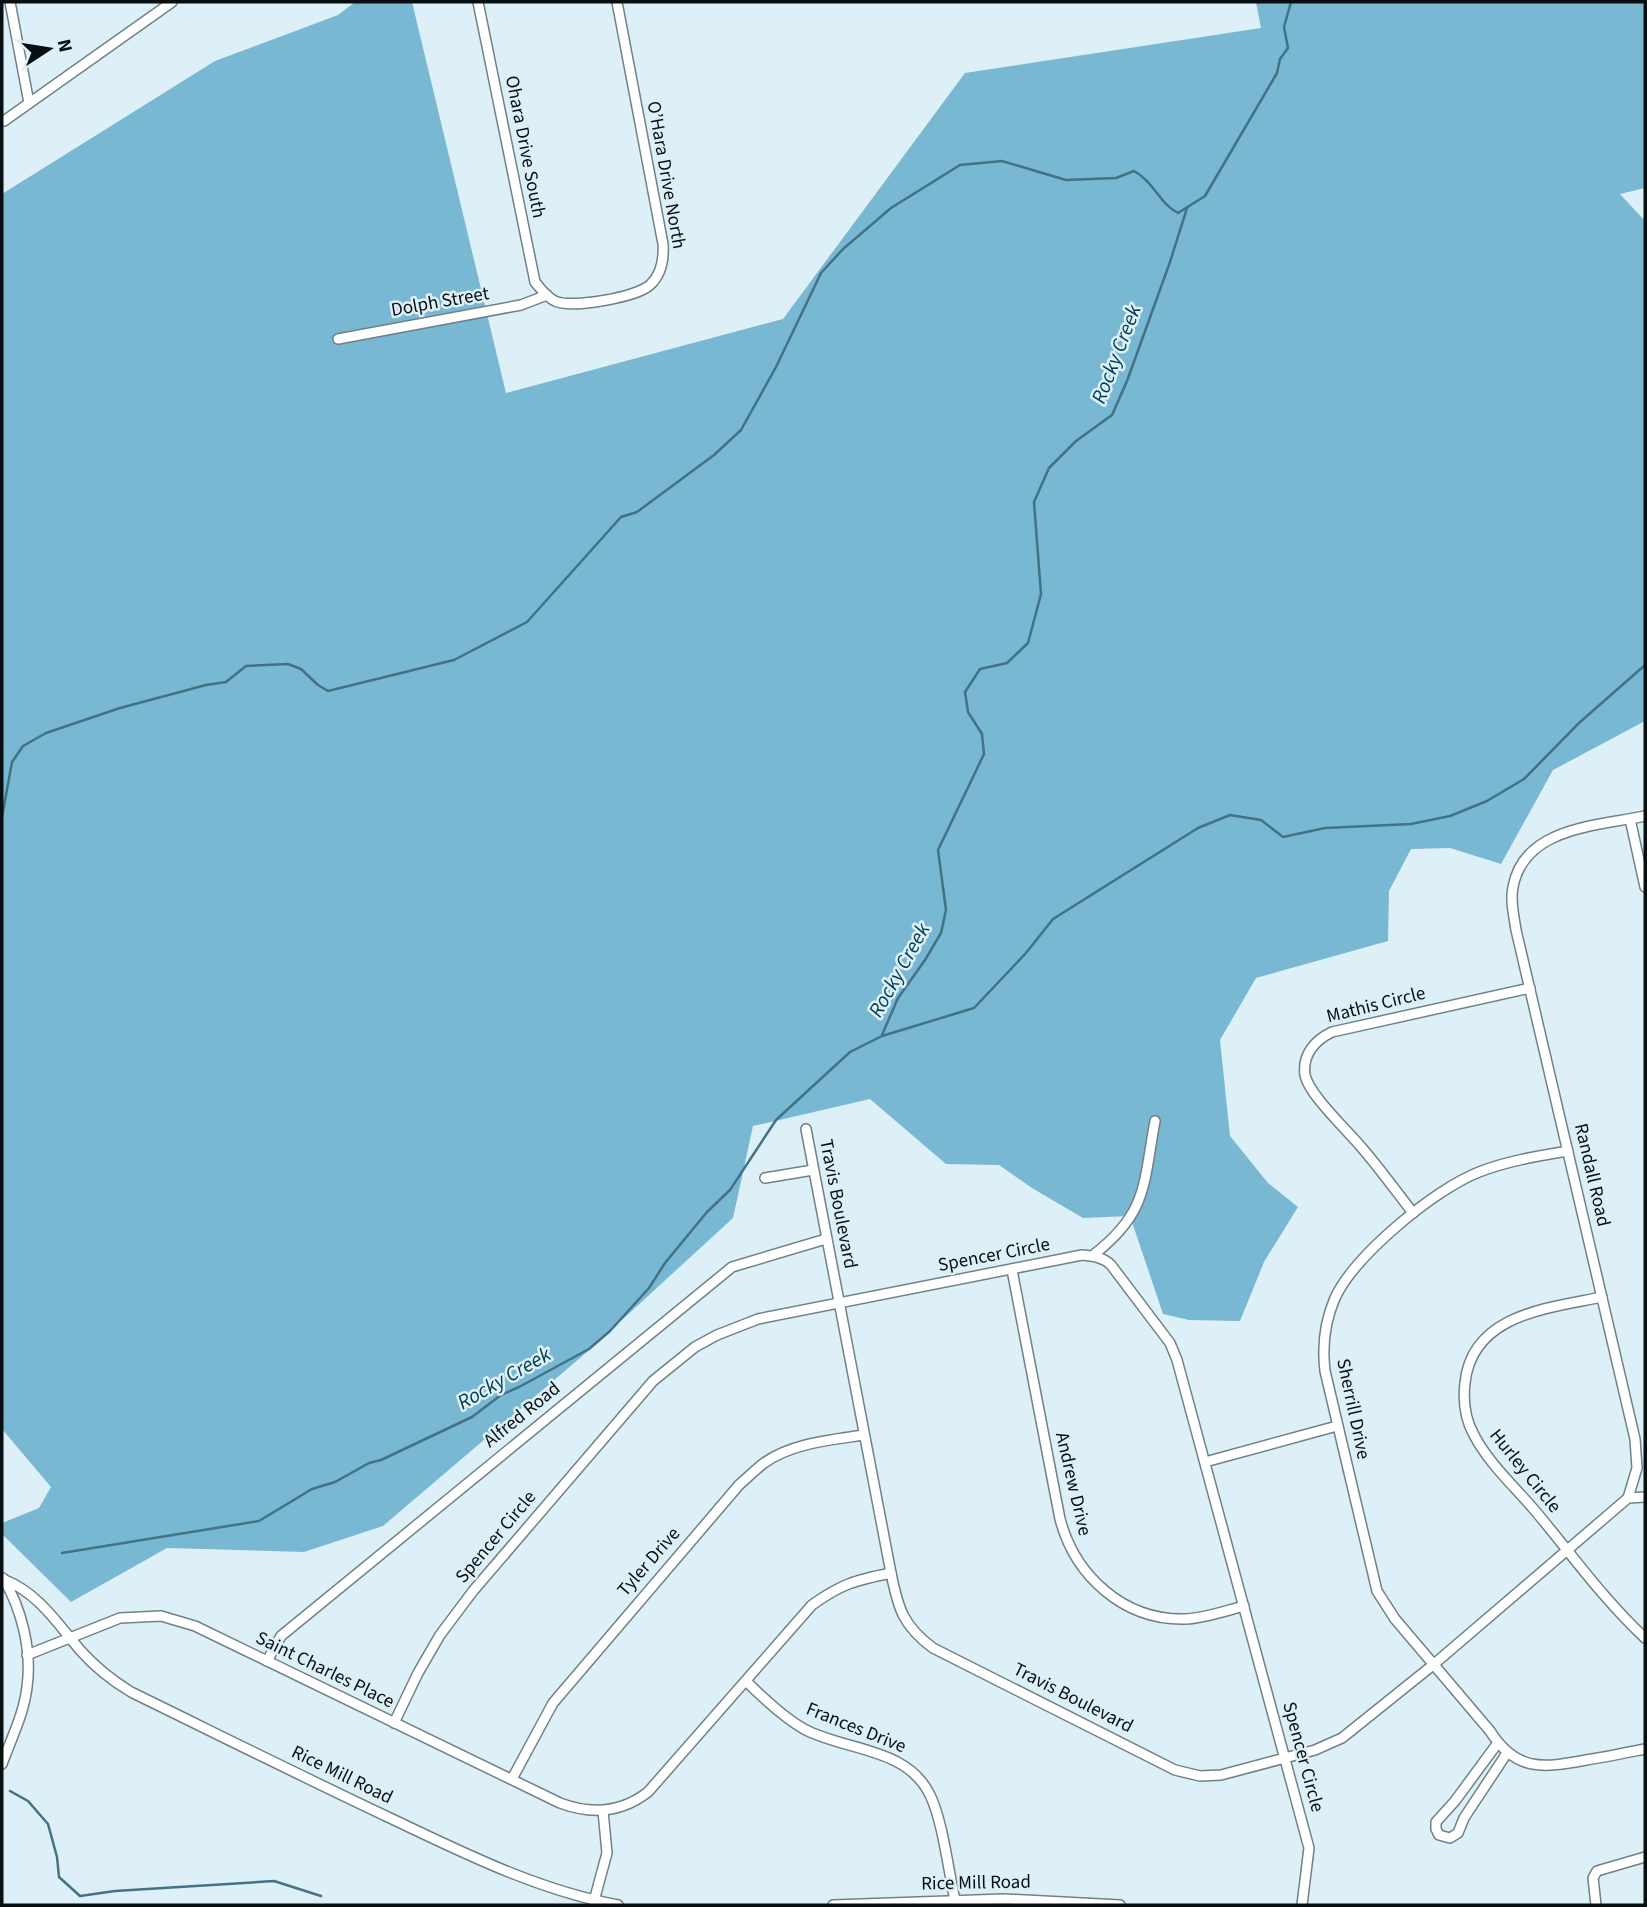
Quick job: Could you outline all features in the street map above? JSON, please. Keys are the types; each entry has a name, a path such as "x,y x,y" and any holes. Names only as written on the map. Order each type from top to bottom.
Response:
{"street":[{"path":"10,2 29,103"},
{"path":"4,121 172,2"},
{"name":"Ohara Drive South","path":"478,2 533,273 536,282 547,295"},
{"name":"O’Hara Drive North","path":"547,295 562,304 570,304 635,293 650,285 662,264 663,244 617,2"},
{"name":"Dolph Street","path":"338,339 521,305 547,295"},
{"path":"1645,816 1630,819 1645,887"},
{"name":"Randall Road","path":"1628,1498 1636,1479 1637,1456 1512,902 1516,876 1537,845 1558,834 1630,819"},
{"name":"Mathis Circle","path":"1413,1213 1310,1086 1305,1072 1307,1055 1322,1037 1332,1032 1530,988"},
{"path":"1092,1256 1124,1229 1138,1206 1154,1121"},
{"name":"Travis Boulevard","path":"806,1129 901,1615 916,1634 933,1648 1175,1770 1210,1776 1315,1750 1350,1733 1628,1498"},
{"name":"Sherrill Drive","path":"1433,1665 1390,1613 1377,1591 1325,1371 1323,1355 1329,1315 1336,1296 1350,1274 1413,1213 1445,1190 1480,1171 1568,1151"},
{"path":"765,1178 813,1170"},
{"name":"Alfred Road","path":"268,1661 281,1636 732,1266 826,1240"},
{"name":"Spencer Circle","path":"394,1723 418,1672 440,1635 472,1591 653,1381 684,1354 739,1325 758,1319 1082,1255 1092,1256 1111,1265 1170,1343 1205,1462 1309,1849 1302,1905"},
{"name":"Andrew Drive","path":"1012,1270 1060,1519 1068,1544 1082,1568 1116,1600 1148,1614 1185,1619 1244,1606"},
{"name":"Hurley Circle","path":"1602,1297 1526,1313 1507,1321 1483,1343 1466,1375 1466,1413 1474,1437 1568,1551 1645,1638"},
{"path":"1205,1462 1337,1426"},
{"name":"Tyler Drive","path":"512,1779 553,1703 739,1485 764,1463 785,1452 810,1444 864,1435"},
{"path":"1628,1498 1645,1497"},
{"name":"Saint Charles Place","path":"27,1655 71,1639 110,1620 161,1616 195,1626 568,1806 603,1811 621,1808 648,1792 812,1605 830,1592 853,1581 891,1573"},
{"path":"2,1764 26,1693 27,1655 21,1621 3,1579"},
{"name":"Rice Mill Road","path":"3,1579 29,1593 82,1652 113,1681 131,1692 441,1843 553,1889 618,1905"},
{"path":"1433,1665 1490,1731 1497,1744 1507,1753 1530,1764 1544,1767 1645,1749"},
{"name":"Frances Drive","path":"746,1681 806,1730 881,1755 900,1763 914,1774 930,1795 937,1815 955,1900"},
{"path":"1497,1744 1436,1822 1439,1835 1446,1838 1458,1833 1464,1818 1507,1753"},
{"path":"594,1901 607,1853 603,1811"},
{"path":"1596,1905 1593,1878 1597,1871 1645,1857"},
{"name":"Rice Mill Road","path":"833,1905 955,1900 1072,1901 1120,1905"}],"shaded area":[{"path":"355,2 412,2 506,393 783,319 965,73 1261,28 1256,2 1645,2 1645,188 1620,194 1645,221 1645,721 1553,770 1501,864 1450,848 1411,849 1389,891 1388,941 1256,978 1220,1040 1230,1136 1268,1183 1298,1207 1264,1262 1240,1321 1189,1320 1163,1314 1130,1216 1083,1218 999,1165 946,1164 870,1099 753,1126 733,1218 587,1352 383,1526 304,1552 167,1548 71,1602 2,1534 2,1523 39,1508 51,1487 2,1429 2,194 215,61 338,15"}],"waterway":[{"path":"2,817 12,762 23,746 46,733 120,708 226,682 246,666 288,664 301,669 328,691 454,660 527,622 621,517 637,512 714,455 741,430 776,367 821,273 843,249 891,208 960,165 1002,161 1066,180 1116,178 1134,171 1178,213 1205,196 1277,73 1280,59 1288,48 1284,27 1291,2"},
{"name":"Rocky Creek","path":"882,1035 898,998 941,933 946,910 938,850 984,754 982,734 968,712 965,692 980,669 1007,663 1028,643 1041,594 1034,502 1049,468 1076,441 1112,415 1127,381 1187,208"},
{"name":"Rocky Creek","path":"62,1553 259,1521 312,1489 335,1482 369,1463 381,1460 472,1417 501,1395 589,1349 610,1331 649,1288 665,1263 707,1212 730,1190 776,1120 850,1052 882,1036 974,1008 1026,953 1053,919 1198,828 1230,815 1261,820 1283,837 1325,828 1411,824 1450,816 1487,801 1524,779 1579,723 1645,665"},
{"path":"10,1791 28,1801 48,1824 57,1857 59,1877 80,1896 115,1891 274,1881 321,1896"}]}
